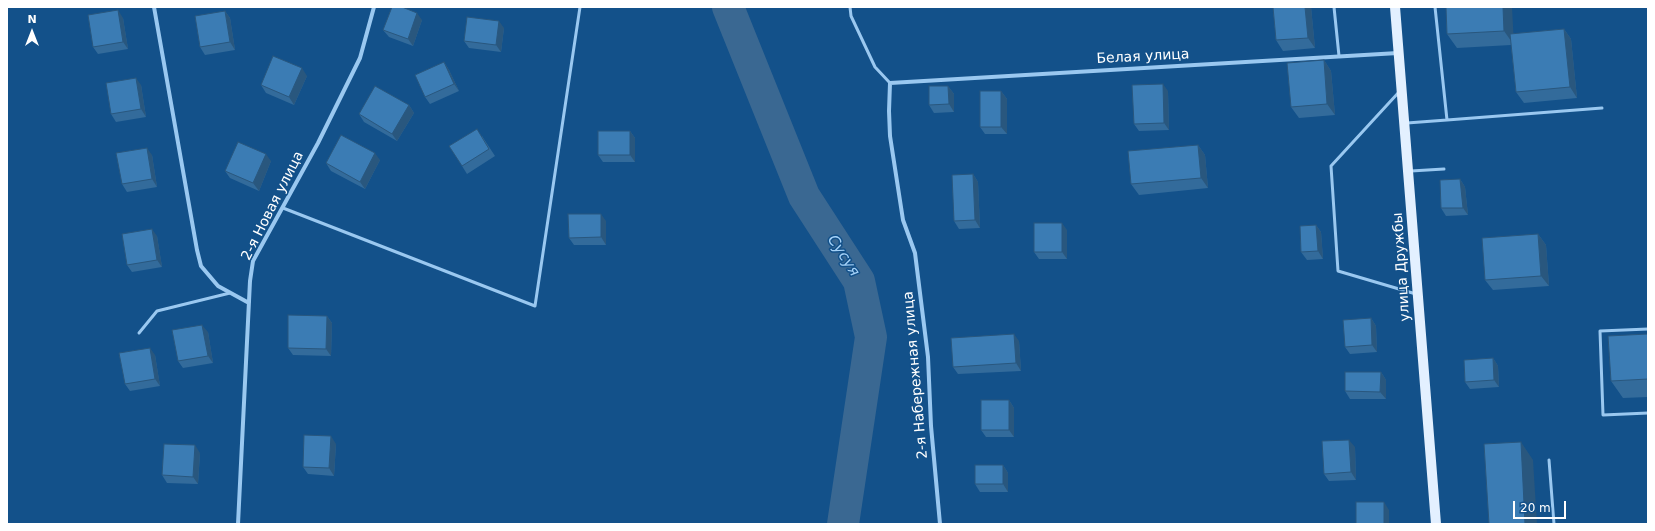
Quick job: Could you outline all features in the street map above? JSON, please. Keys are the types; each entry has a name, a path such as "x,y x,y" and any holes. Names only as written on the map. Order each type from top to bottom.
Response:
{"main road":[{"name":"улица Дружбы","path":"1395,7 1436,524"}],"street":[{"path":"154,7 201,266 218,286 249,303"},
{"name":"2-я Новая улица","path":"238,524 250,281 254,261 318,143 360,58 374,7"},
{"name":"Белая улица","path":"890,83 1398,53"},
{"name":"2-я Набережная улица","path":"890,83 890,136 903,220 915,253 928,357 931,426 940,524"}],"lane":[{"path":"283,208 535,306 580,7"},
{"path":"850,7 852,16 875,67 890,83"},
{"path":"1334,7 1339,56"},
{"path":"1435,7 1447,120"},
{"path":"1401,90 1331,166 1338,271 1418,294"},
{"path":"1404,123 1602,108"},
{"path":"1409,171 1444,170"},
{"path":"139,333 157,311 230,293"},
{"path":"1648,329 1600,331 1603,415 1648,413"},
{"path":"1550,460 1554,524"}],"building":[{"path":"392,7 402,7 417,13 408,39 383,30"},
{"path":"1273,7 1305,7 1308,38 1276,40"},
{"path":"1446,7 1503,7 1504,31 1447,34"},
{"path":"118,10 123,42 93,47 88,15"},
{"path":"225,11 230,42 200,47 195,16"},
{"path":"467,17 499,21 496,45 464,41"},
{"path":"1564,29 1570,87 1516,92 1510,34"},
{"path":"273,56 302,68 289,97 261,85"},
{"path":"1324,60 1327,104 1291,107 1287,63"},
{"path":"444,62 454,84 425,97 415,75"},
{"path":"136,78 141,109 111,114 106,83"},
{"path":"1163,84 1164,123 1134,124 1132,85"},
{"path":"375,86 409,105 392,134 359,114"},
{"path":"929,86 948,86 949,104 929,105"},
{"path":"980,91 1001,91 1001,127 980,127"},
{"path":"477,129 489,149 462,166 449,146"},
{"path":"598,131 630,131 630,155 598,155"},
{"path":"341,135 375,153 360,182 326,163"},
{"path":"238,142 266,154 253,183 225,171"},
{"path":"1198,145 1201,178 1131,184 1128,151"},
{"path":"147,148 152,179 122,184 116,153"},
{"path":"973,174 975,220 954,221 952,175"},
{"path":"1460,179 1463,208 1441,208 1440,180"},
{"path":"568,214 601,214 601,237 569,238"},
{"path":"1034,223 1062,223 1062,252 1034,252"},
{"path":"1316,225 1318,251 1301,252 1300,226"},
{"path":"152,229 157,260 127,265 122,234"},
{"path":"1538,234 1541,276 1485,280 1482,238"},
{"path":"288,315 327,316 326,349 288,348"},
{"path":"1371,318 1372,345 1345,347 1343,320"},
{"path":"202,325 208,356 178,361 172,330"},
{"path":"1014,334 1016,363 953,367 951,338"},
{"path":"1648,334 1648,379 1611,381 1608,336"},
{"path":"150,348 155,379 125,384 119,353"},
{"path":"1493,358 1494,380 1465,382 1464,360"},
{"path":"1345,372 1381,372 1380,392 1345,391"},
{"path":"981,400 1009,400 1009,430 981,430"},
{"path":"304,435 331,436 329,468 303,467"},
{"path":"1349,440 1351,472 1324,474 1322,441"},
{"path":"1521,442 1525,524 1489,524 1484,444"},
{"path":"164,444 195,445 193,477 162,475"},
{"path":"975,465 1003,465 1003,484 975,484"},
{"path":"1356,502 1384,502 1384,524 1356,524"}],"waterway":[{"name":"Сусуя","path":"728,7 804,196 859,281 871,337 843,524"}]}
